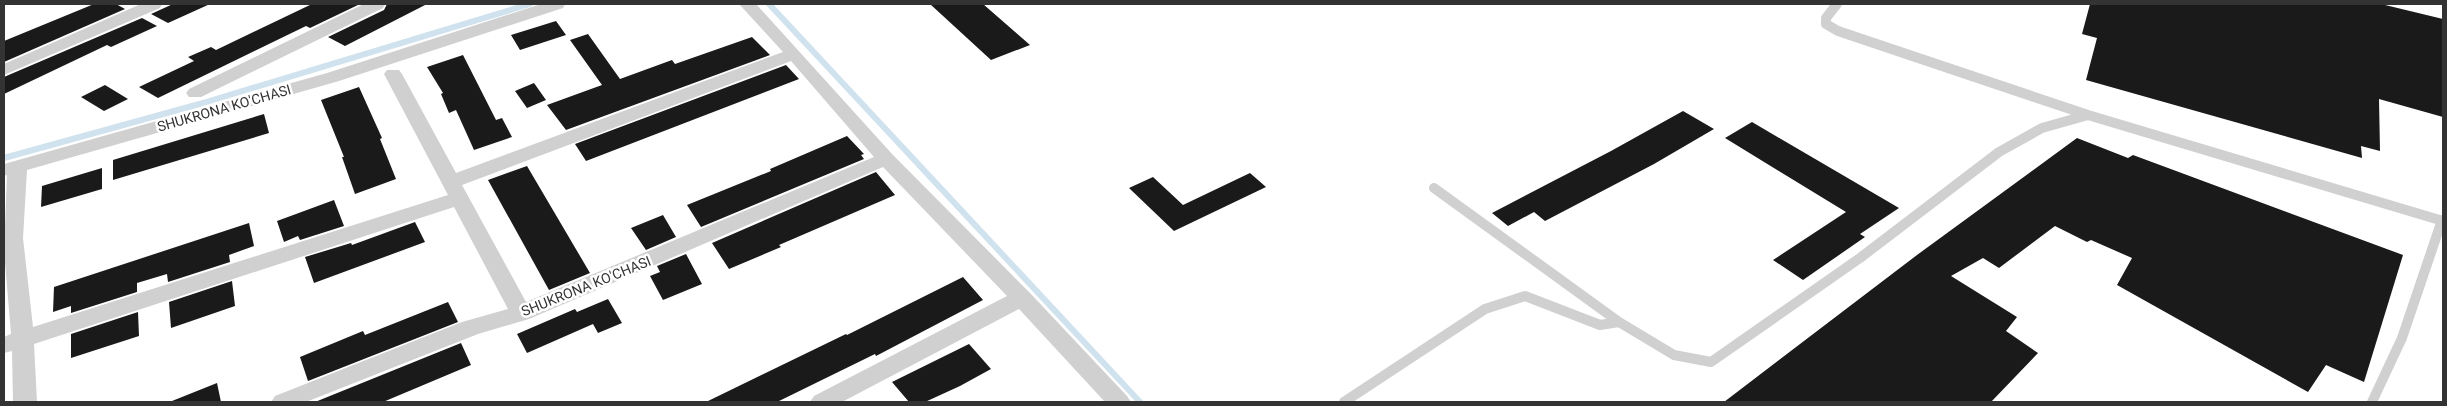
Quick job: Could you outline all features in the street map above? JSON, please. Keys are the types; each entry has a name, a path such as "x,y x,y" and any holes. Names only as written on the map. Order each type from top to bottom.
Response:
{"street":[{"path":"4,70 154,4"},
{"name":"SHUKRONA KO'CHASI","path":"195,93 377,4"},
{"name":"SHUKRONA KO'CHASI","path":"11,168 333,77 557,4"},
{"path":"747,4 794,54 886,159 1022,298 1119,402"},
{"path":"14,342 455,190 794,54"},
{"path":"393,74 521,313"},
{"name":"SHUKRONA KO'CHASI","path":"283,402 470,328 521,313 886,159"},
{"path":"11,168 14,342 25,402"},
{"path":"822,402 1022,298"}],"lane":[{"path":"1838,4 1826,18 1826,24 1838,31 2088,115 2442,220 2402,338 2372,402"},
{"path":"1434,188 1618,322 1674,355 1711,362 1860,258 1998,152 2042,128 2088,115"},
{"path":"1344,402 1486,309 1525,296 1600,325 1618,322"}],"building":[{"path":"94,4 116,4 125,9 4,62 4,41"},
{"path":"173,4 210,4 168,23 151,14"},
{"path":"312,4 360,4 310,28 306,26 158,98 139,87 194,61 188,57 211,47 216,50"},
{"path":"387,4 427,4 345,46 328,37 384,10"},
{"path":"930,4 983,4 1030,45 991,60"},
{"path":"2090,4 2381,4 2443,19 2443,117 2379,99 2380,151 2361,146 2362,158 2086,80 2097,38 2082,34"},
{"path":"142,18 157,26 111,47 107,45 4,94 4,77"},
{"path":"556,21 566,35 520,50 511,35"},
{"path":"588,34 620,79 672,60 675,64 752,37 770,55 566,130 547,105 602,85 570,40"},
{"path":"463,55 496,120 502,118 512,137 474,150 456,110 449,113 441,94 443,93 427,67"},
{"path":"786,65 799,79 586,161 575,144"},
{"path":"534,83 546,100 527,108 515,91"},
{"path":"105,85 128,99 104,111 81,97"},
{"path":"359,87 382,138 380,139 396,179 355,194 342,157 344,157 321,100"},
{"path":"1683,111 1714,129 1654,164 1545,221 1534,212 1508,226 1492,213 1611,151"},
{"path":"264,114 269,133 113,180 113,160"},
{"path":"1752,122 1899,208 1860,234 1865,237 1803,280 1773,260 1846,212 1725,138"},
{"path":"847,136 864,154 861,155 864,159 701,227 687,205 771,171 770,169"},
{"path":"2077,138 2128,158 2133,155 2403,255 2364,382 2326,365 2308,392 2117,285 2132,258 2091,240 2087,242 2055,226 1999,268 1983,258 1951,276 2017,317 2006,331 2038,353 1991,402 1724,402 1917,255"},
{"path":"527,166 590,273 549,290 488,180"},
{"path":"102,168 102,189 41,207 42,186"},
{"path":"876,172 895,195 779,245 781,247 729,269 712,243"},
{"path":"1250,173 1266,187 1174,231 1129,188 1153,177 1183,205"},
{"path":"334,200 344,226 300,240 298,236 284,242 277,221"},
{"path":"663,215 676,237 646,250 631,228"},
{"path":"415,222 425,242 314,283 305,257 351,243 352,245"},
{"path":"249,223 254,246 229,255 230,262 168,282 167,274 137,283 137,292 71,313 71,306 53,312 54,287"},
{"path":"686,254 702,284 663,300 650,276 660,272 657,266"},
{"path":"963,277 983,300 876,356 875,354 777,402 706,402 847,335"},
{"path":"232,281 235,306 171,328 169,302"},
{"path":"608,299 622,323 598,333 593,324 527,353 517,334 575,309 577,312"},
{"path":"448,302 458,322 308,381 300,357 363,331 365,335"},
{"path":"138,312 139,336 71,358 71,334"},
{"path":"461,343 471,365 383,402 315,402"},
{"path":"969,344 991,369 960,386 925,402 909,402 892,382"},
{"path":"217,383 221,402 172,402 172,401"}],"waterway":[{"path":"4,158 203,103 530,4"},
{"path":"769,4 1140,402"}]}
